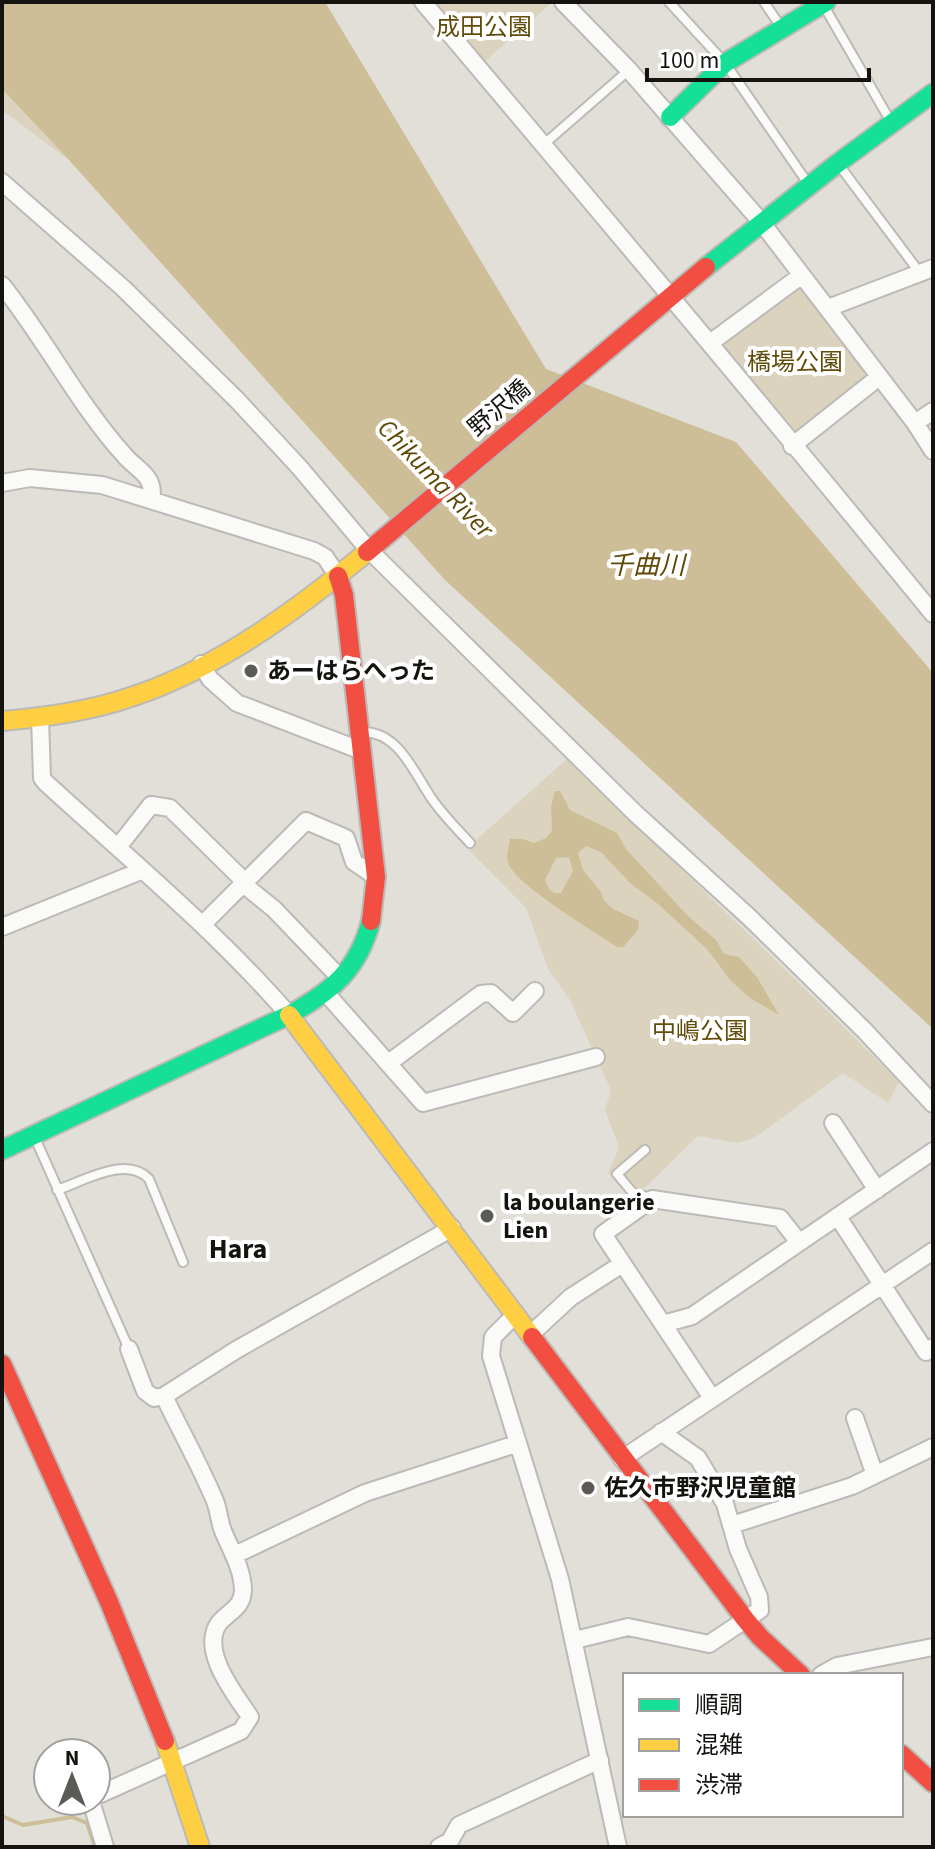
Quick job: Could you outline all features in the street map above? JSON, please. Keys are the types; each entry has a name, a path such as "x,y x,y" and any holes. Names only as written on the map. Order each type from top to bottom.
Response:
{"street":[{"path":"423,2 666,299 710,343 933,614"},
{"path":"563,2 629,70 762,223 933,451"},
{"path":"670,117 725,63 824,3"},
{"name":"野沢橋","path":"2,721 40,717 124,700 151,690 288,613 338,576 666,299 838,163 933,93"},
{"path":"2,182 123,288 237,400 300,468 368,549 635,813 702,873 864,1030 933,1104"},
{"path":"828,308 927,271"},
{"path":"710,343 802,275"},
{"path":"2,285 121,452 150,479 151,500"},
{"path":"792,446 879,377"},
{"path":"915,423 933,411"},
{"path":"2,483 30,478 102,485 325,557 338,576 344,595 376,877 375,907 362,946 341,979 326,993 289,1015 2,1150"},
{"path":"201,664 210,679 237,703 361,742"},
{"path":"40,717 42,778 45,782 203,924 289,1015 745,1619 799,1673"},
{"path":"118,847 151,805 170,808 341,979"},
{"path":"203,924 306,821 346,838 354,862 376,877"},
{"path":"2,927 143,870"},
{"path":"390,1062 481,994 491,993 513,1013 535,991"},
{"path":"326,993 423,1103 596,1057"},
{"path":"833,1123 877,1190"},
{"path":"663,1324 692,1316 933,1151"},
{"path":"712,1398 603,1234 652,1199 780,1218 799,1242"},
{"path":"838,1217 926,1352 933,1347"},
{"path":"129,1349 145,1391 154,1398 164,1396 236,1350 452,1228"},
{"path":"622,1459 933,1251"},
{"path":"532,1333 571,1297 622,1264"},
{"path":"516,1314 499,1329 490,1347 516,1444 560,1579 618,1847"},
{"path":"2,1364 152,1701 175,1762 200,1847"},
{"path":"112,1789 241,1731 250,1717 218,1668 215,1651 214,1636 219,1623 236,1609 242,1599 243,1588 235,1555 222,1529 216,1503 164,1396"},
{"path":"855,1418 875,1475"},
{"path":"575,1640 628,1627 709,1644 760,1610 759,1597 738,1549 725,1504 698,1458 661,1432"},
{"path":"235,1555 365,1493 516,1444"},
{"path":"732,1525 852,1486 933,1447"},
{"path":"825,1673 837,1666 933,1647"},
{"path":"903,1756 933,1783"},
{"path":"447,1845 459,1825 600,1760"},
{"path":"96,1817 105,1847"}],"lane":[{"path":"669,2 725,63 810,185"},
{"path":"764,2 781,28"},
{"path":"824,3 891,123"},
{"path":"543,145 629,70"},
{"path":"838,163 927,271"},
{"path":"361,742 370,732 386,737 411,764 433,801 470,843"},
{"path":"34,1135 129,1349"},
{"path":"645,1150 617,1174 633,1193 652,1199"},
{"path":"57,1190 126,1167 142,1171 149,1179 183,1262"}],"green space":[{"name":"成田公園","path":"429,2 548,2 550,4 482,64"},
{"path":"2,89 69,160 2,110"},
{"name":"橋場公園","path":"793,288 801,289 865,372 864,380 800,432 788,432 720,350 723,338"},
{"name":"中嶋公園","path":"569,757 899,1082 888,1103 843,1073 754,1138 737,1143 698,1136 633,1199 608,1173 619,1147 605,1110 611,1090 570,1000 549,971 526,908 467,848"}],"water":[{"name":"千曲川","path":"2,2 325,2 546,369 736,442 933,673 933,1029 445,580 2,89"},
{"path":"555,791 560,791 570,810 617,833 626,849 688,916 716,940 724,954 739,957 757,977 779,1015 750,998 731,981 707,949 630,883 601,852 586,846 578,853 583,870 601,892 604,901 613,909 639,921 638,930 623,947 617,947 592,931 525,883 508,863 510,839 534,843 546,838 552,831 551,806","holes":["569,857 573,871 561,893 550,890 545,880 556,858"]}],"waterway":[{"path":"2,1816 23,1825 72,1817 87,1823 95,1847"}],"traffic: fast":[{"path":"670,117 725,63 826,2"},
{"path":"706,267 933,93"},
{"path":"2,1150 304,1006 330,988 351,966 371,921"}],"traffic: slow":[{"path":"2,721 85,709 166,684 227,653 286,615 367,552"},
{"path":"289,1015 532,1337"},
{"path":"165,1741 200,1847"}],"traffic: jam":[{"path":"367,552 706,267"},
{"path":"338,576 344,595 376,877 371,921"},
{"path":"532,1337 745,1619 799,1673"},
{"path":"2,1364 109,1602 165,1741"},
{"path":"903,1756 933,1783"}],"place":[{"name":"あーはらへった","path":"251,671"},
{"name":"la boulangerie Lien","path":"487,1216"},
{"name":"佐久市野沢児童館","path":"588,1488"}],"district":[{"name":"Hara","path":"238,1248"}],"water label":[{"name":"Chikuma River","path":"436,478"}]}
